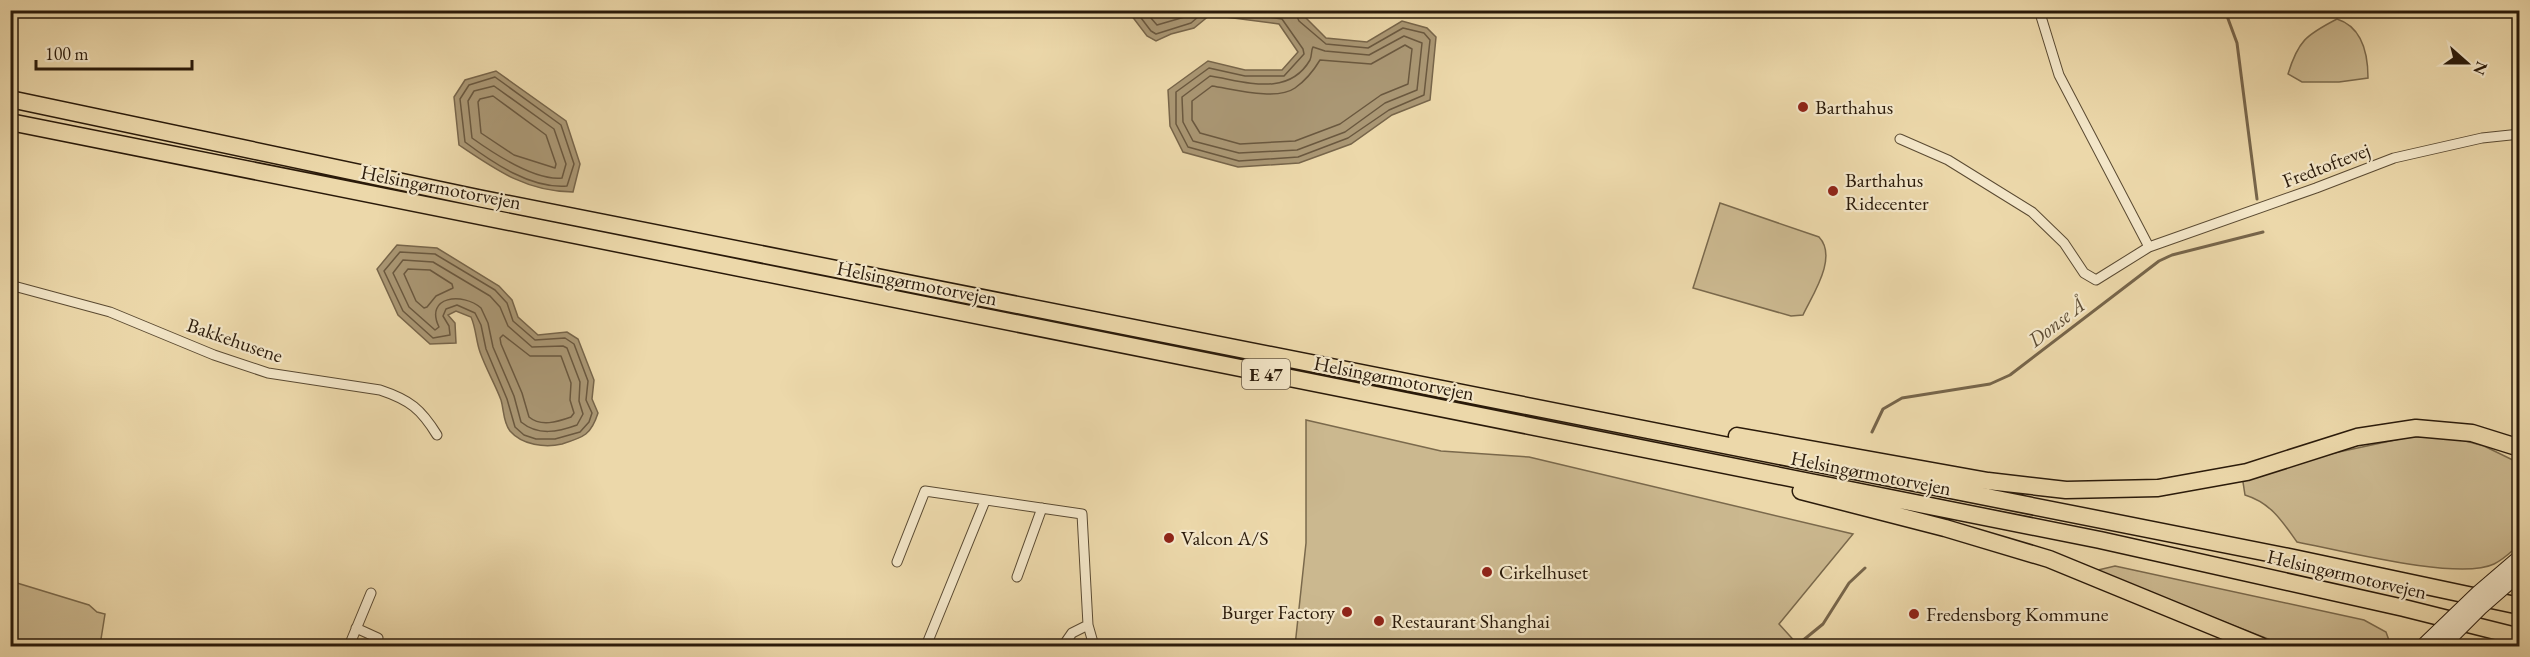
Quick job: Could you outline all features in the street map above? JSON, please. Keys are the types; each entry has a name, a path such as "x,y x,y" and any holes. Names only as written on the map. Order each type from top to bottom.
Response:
{"highway":[{"name":"Helsingørmotorvejen","path":"10,99 490,200 2283,555 2520,606"},
{"name":"Helsingørmotorvejen","path":"10,122 2169,555 2404,608 2520,637"},
{"path":"1657,432 1732,435 1977,479 2066,490 2158,488 2247,472 2357,437 2416,428 2472,433 2520,448"},
{"path":"1720,464 1800,490 1945,528 2049,559 2261,646"}],"street":[{"path":"2039,10 2058,75 2149,247"},
{"name":"Fredtoftevej","path":"1900,139 1948,160 2032,212 2064,243 2084,273 2097,280 2149,247 2306,192 2394,158 2482,138 2520,134"},
{"name":"Bakkehusene","path":"10,285 110,312 214,355 268,374 380,390 398,396 414,405 437,435"},
{"path":"897,562 925,491 1082,514 1088,625 1094,646"},
{"path":"926,646 985,501"},
{"path":"1017,577 1041,508"},
{"path":"2423,646 2478,593 2520,557"},
{"path":"2442,646 2520,573"},
{"path":"349,646 371,593"},
{"path":"1063,646 1072,633 1088,625"},
{"path":"356,628 378,638"}],"shaded area":[{"path":"2337,19 2352,28 2362,42 2367,60 2368,78 2339,82 2302,82 2288,74 2305,40"},
{"path":"1720,203 1819,237 1824,245 1825,265 1803,315 1791,316 1693,288"},
{"path":"1306,420 1441,451 1529,457 1853,534 1779,624 1799,646 1295,646 1306,543"},
{"path":"2409,437 2451,437 2484,446 2519,463 2519,545 2494,564 2477,568 2427,567 2369,557 2297,542 2269,508 2245,495 2243,482 2249,478 2306,459"},
{"path":"2115,566 2364,620 2386,632 2391,646 2286,646 2094,571"},
{"path":"17,583 89,605 97,612 105,614 101,639 97,646 11,646 11,585"}],"water":[{"path":"1128,11 1299,11 1326,38 1367,42 1402,21 1427,28 1436,37 1430,100 1392,115 1351,144 1299,163 1238,167 1183,152 1170,126 1168,90 1208,61 1245,70 1282,70 1298,52 1279,24 1210,15 1194,28 1156,41 1147,36"},
{"path":"496,71 566,121 580,164 573,192 556,191 526,184 499,171 459,145 454,97 465,80"},
{"path":"397,245 437,248 499,286 512,300 518,317 538,335 567,332 578,339 594,380 592,399 598,413 589,431 576,439 548,446 527,442 515,436 505,420 501,400 480,352 471,317 456,311 448,315 455,323 456,343 430,344 398,315 377,269"}],"waterway":[{"name":"Donse Å","path":"2228,10 2227,16 2237,43 2257,199"},
{"name":"Donse Å","path":"1872,432 1883,409 1902,398 1990,384 2010,375 2159,261 2172,255 2263,232"},
{"name":"Donse Å","path":"1796,646 1823,624 1849,583 1865,568"}],"place":[{"name":"Barthahus","path":"1803,107"},
{"name":"Barthahus Ridecenter","path":"1833,191"},
{"name":"Valcon A/S","path":"1169,538"},
{"name":"Cirkelhuset","path":"1487,572"},
{"name":"Burger Factory","path":"1347,612"},
{"name":"Fredensborg Kommune","path":"1914,614"},
{"name":"Restaurant Shanghai","path":"1379,621"}]}
